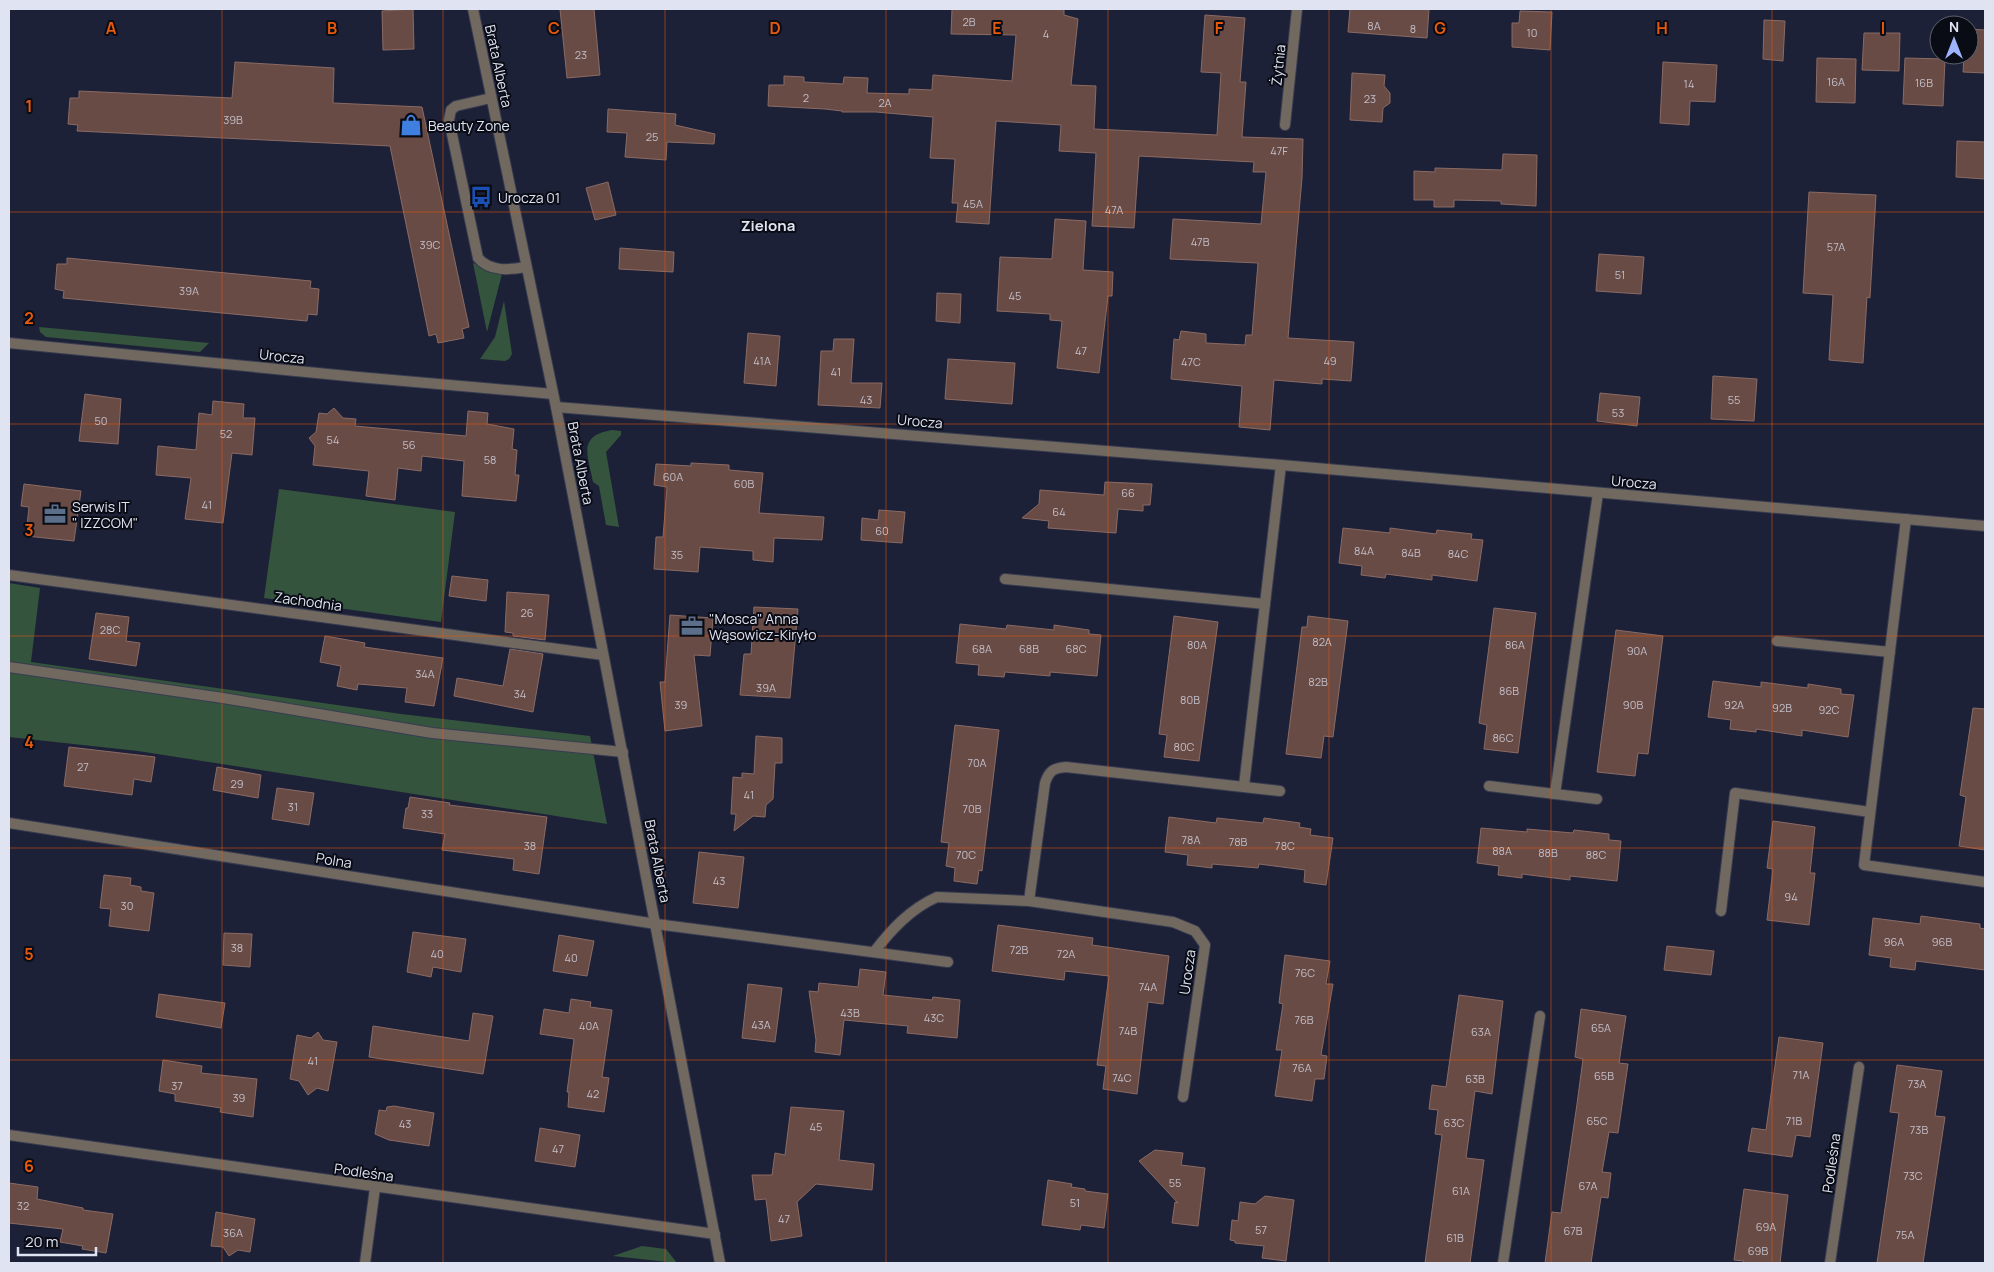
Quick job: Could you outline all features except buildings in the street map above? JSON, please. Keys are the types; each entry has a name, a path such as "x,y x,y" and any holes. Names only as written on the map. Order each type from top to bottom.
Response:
{"street":[{"name":"Brata Alberta","path":"473,9 556,407 720,1263"},
{"name":"Żytnia","path":"1285,125 1297,9"},
{"path":"491,98 456,106 451,110 449,120 478,258 483,263 501,270 526,266"},
{"name":"Urocza","path":"9,343 331,375 553,394"},
{"name":"Urocza","path":"556,407 1281,465 1985,526"},
{"path":"1244,786 1281,465"},
{"path":"1555,794 1598,493"},
{"path":"1906,519 1864,864 1985,882"},
{"name":"Zachodnia","path":"9,575 603,655"},
{"path":"1005,579 1265,604"},
{"path":"1777,641 1890,652"},
{"path":"9,667 223,698 432,733 623,752"},
{"path":"1029,901 1045,783 1050,772 1056,768 1066,767 1280,791"},
{"path":"1489,786 1597,798"},
{"path":"1721,911 1735,793 1870,812"},
{"name":"Polna","path":"9,823 656,924"},
{"name":"Urocza","path":"874,952 911,912 924,902 937,897 1029,901 1173,922 1195,931 1205,945 1183,1097"},
{"name":"Brata Alberta","path":"656,924 948,962"},
{"path":"1503,1263 1540,1016"},
{"name":"Podleśna","path":"1830,1263 1859,1067"},
{"name":"Podleśna","path":"9,1135 375,1188 715,1234"},
{"path":"366,1263 375,1188"}],"green space":[{"path":"473,263 503,270 487,332"},
{"path":"504,301 512,354 505,361 480,359 495,337"},
{"path":"39,327 209,343 200,352 46,337 40,332"},
{"path":"612,430 621,431 621,435 606,452 619,527 606,525 599,486 593,482 588,455 589,442 601,433"},
{"path":"279,489 455,512 441,622 264,598"},
{"path":"9,583 40,588 31,662 401,714 590,736 607,824 138,751 9,737"},
{"path":"642,1246 666,1249 677,1263 613,1256"}],"place":[{"name":"Beauty Zone","path":"411,125"},
{"name":"Urocza 01","path":"481,197"},
{"name":"Serwis IT \" IZZCOM\"","path":"55,514"},
{"name":"\"Mosca\" Anna Wąsowicz-Kiryło","path":"692,626"}],"district":[{"name":"Zielona","path":"768,225"}]}
